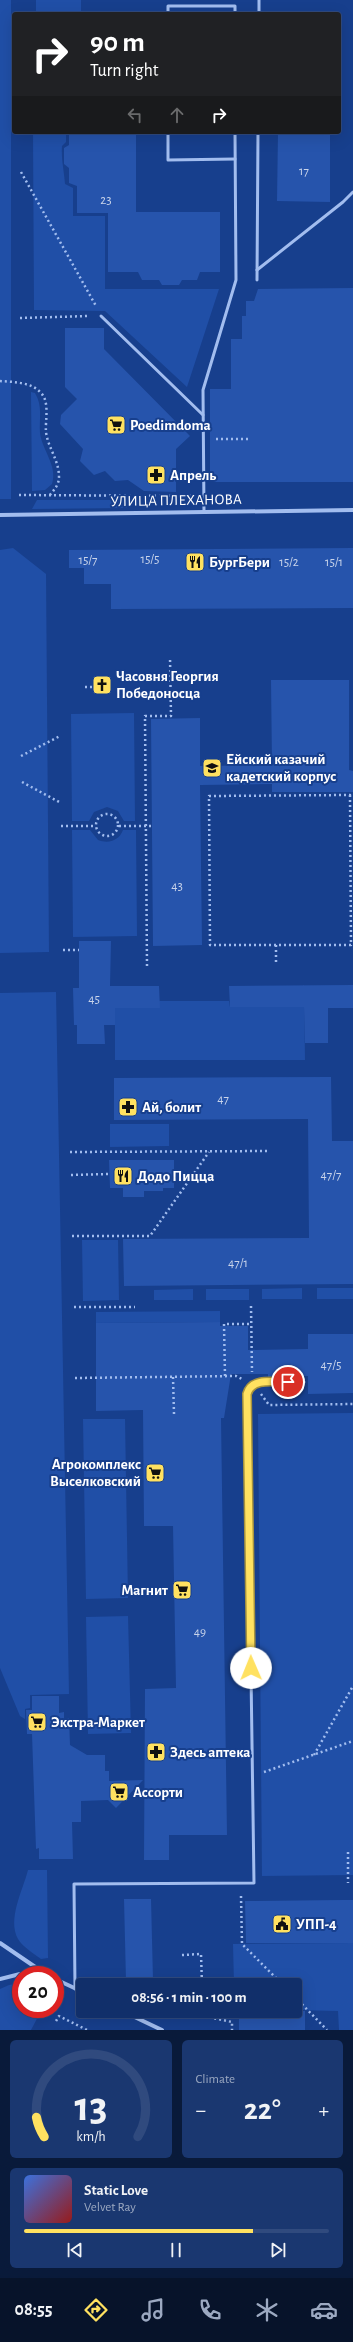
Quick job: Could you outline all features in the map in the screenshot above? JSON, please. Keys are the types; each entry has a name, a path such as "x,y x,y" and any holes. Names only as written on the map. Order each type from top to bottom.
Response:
{"street":[{"name":"УЛИЦА ПЛЕХАНОВА","path":"0,515 353,510"},
{"path":"0,1943 33,1966"},
{"path":"0,1979 12,1976"},
{"path":"64,1983 76,1989"},
{"path":"137,2018 162,2030"}],"lane":[{"path":"259,0 259,12"},
{"path":"168,12 168,6 235,6 235,12"},
{"path":"168,134 168,160 236,159"},
{"path":"204,512 203,390 236,280 235,134"},
{"path":"257,280 258,134"},
{"path":"257,270 343,202 353,192"},
{"path":"101,316 203,415"},
{"path":"76,1989 74,1884 254,1883 247,1394 252,1384 257,1382 304,1382"}],"path":[{"path":"20,318 101,316 21,172"},
{"path":"0,381 19,383 32,387 41,392 44,397 46,434 56,460 59,475 56,487 50,496"},
{"path":"203,439 249,439"},
{"path":"18,495 204,496"},
{"path":"147,966 145,716 171,716 170,657"},
{"path":"85,687 92,687"},
{"path":"21,756 60,736"},
{"path":"22,782 61,803"},
{"path":"350,795 351,944 276,945 210,946 209,796 350,795"},
{"path":"107,814 114,816 119,826 116,833 109,837 99,833 96,826 98,819 107,814"},
{"path":"61,826 96,826"},
{"path":"119,826 152,826"},
{"path":"276,945 276,965"},
{"path":"63,950 79,950"},
{"path":"72,1236 150,1236 209,1151"},
{"path":"70,1152 268,1151"},
{"path":"71,1175 109,1174"},
{"path":"251,1306 252,1384"},
{"path":"74,1307 135,1307"},
{"path":"225,1376 224,1324 252,1324"},
{"path":"75,1378 236,1376"},
{"path":"174,1377 174,1414"},
{"path":"270,1405 353,1404"},
{"path":"314,1755 353,1686"},
{"path":"252,1776 353,1741"},
{"path":"348,1852 348,1883"},
{"path":"241,1883 242,1944 276,1978"},
{"path":"182,1955 201,1954 202,1978"},
{"path":"302,2004 327,2030"},
{"path":"56,2021 59,2016 88,2030"},
{"path":"212,2018 232,2022 232,2030"}],"shaded area":[{"path":"0,0 11,0 11,499 0,499"},
{"path":"36,0 81,0 81,12 36,12"},
{"path":"33,134 66,134 66,142 62,146 62,160 65,184 73,188 73,216 105,216 105,289 219,289 187,387 105,311 34,310"},
{"path":"31,392 35,393 39,403 41,439 53,471 52,484 45,490 32,491"},
{"path":"37,500 122,500 127,508 32,509"},
{"path":"13,548 46,574 49,952 0,953 0,550"},
{"path":"134,713 135,821 124,821 118,811 107,807 94,812 89,821 72,821 71,714"},
{"path":"72,830 90,830 98,840 106,842 113,841 119,837 123,830 136,830 137,936 73,937"},
{"path":"304,985 305,1060 115,1060 115,1008 159,1001 229,1001 230,1007 283,1007"},
{"path":"56,992 69,1694 30,1695 30,1708 25,1709 25,1719 20,1716 0,1668 0,993"},
{"path":"110,1124 169,1124 169,1146 110,1147"},
{"path":"82,1240 118,1240 119,1300 83,1301"},
{"path":"302,1288 302,1299 262,1299 262,1289"},
{"path":"317,1288 353,1288 353,1299 317,1299"},
{"path":"193,1289 193,1300 154,1300 154,1290"},
{"path":"206,1289 249,1289 249,1300 206,1300"},
{"path":"220,1311 220,1322 96,1323 96,1312"},
{"path":"353,1413 353,1875 262,1876 258,1414"},
{"path":"83,1419 125,1419 128,1598 86,1599"},
{"path":"128,1616 131,1733 88,1734 86,1617"},
{"path":"28,1870 47,1870 48,1958 41,1959 28,1950 18,1939 15,1931 14,1923 17,1904"},
{"path":"353,1943 353,2030 339,2030 338,2011 302,2010 302,1978 234,1978 233,1944"},
{"path":"12,1984 12,2018 37,2018 31,2030 0,2030 0,1989"}],"building":[{"path":"69,134 136,134 136,212 220,212 220,272 200,272 197,280 182,280 179,285 162,285 159,280 142,280 138,272 108,272 108,213 77,213 77,186 69,183 69,168 64,164 64,148 69,145"},
{"path":"278,134 330,134 330,202 277,201"},
{"path":"353,288 353,482 210,482 210,389 231,389 231,339 242,339 242,316 246,316 246,301 254,301 258,289"},
{"path":"65,328 104,328 104,349 190,436 176,449 176,492 144,491 128,480 115,481 105,471 94,475 80,461 83,449 60,424 61,415 77,399 65,387"},
{"path":"353,548 353,608 111,609 111,584 84,584 84,568 69,568 69,550"},
{"path":"271,680 349,680 349,770 353,771 353,792 272,792 272,784 200,785 202,945 153,946 151,719 200,718 200,766 272,765"},
{"path":"79,941 111,941 110,986 159,986 160,1008 115,1008 115,1025 104,1025 105,1044 77,1044 77,1025 74,1025 73,988 79,988"},
{"path":"353,985 353,1008 328,1008 328,1043 305,1043 304,1007 230,1007 229,986"},
{"path":"331,1077 332,1141 353,1141 353,1284 124,1286 123,1239 309,1238 308,1119 114,1120 114,1078"},
{"path":"109,1160 174,1160 174,1188 163,1188 163,1191 144,1191 144,1197 123,1197 123,1188 110,1188"},
{"path":"220,1322 220,1326 248,1326 248,1350 308,1349 308,1334 353,1334 353,1393 308,1394 308,1376 268,1377 268,1374 231,1374 224,1418 221,1418 227,1835 169,1835 169,1860 144,1860 145,1689 176,1688 173,1526 144,1526 143,1410 96,1411 96,1323"},
{"path":"32,1696 59,1696 59,1713 64,1712 64,1718 69,1718 70,1745 87,1755 105,1755 105,1771 109,1771 109,1781 143,1780 116,1808 108,1800 81,1801 81,1822 72,1822 73,1859 39,1859 39,1848 36,1849 32,1734 27,1734 26,1710 32,1710"},
{"path":"124,1899 151,1899 153,1978 126,1978"},
{"path":"353,1900 353,1943 246,1943 245,1901"},
{"path":"302,2011 305,2011 305,2030 239,2030 239,2018 302,2018"}],"place":[{"name":"Poedimdoma","path":"116,425"},
{"name":"Апрель","path":"156,475"},
{"name":"БургБери","path":"195,562"},
{"name":"Часовня Георгия Победоносца","path":"102,685"},
{"name":"Ейский казачий кадетский корпус","path":"212,768"},
{"name":"Ай, болит","path":"128,1107"},
{"name":"Додо Пицца","path":"123,1176"},
{"name":"Агрокомплекс Выселковский","path":"155,1473"},
{"name":"Магнит","path":"182,1590"},
{"name":"Экстра-Маркет","path":"37,1722"},
{"name":"Здесь аптека","path":"156,1752"},
{"name":"Ассорти","path":"119,1792"},
{"name":"УПП-4","path":"282,1924"}],"route":[{"path":"251,1668 247,1392 252,1384 257,1382 288,1382"}]}
